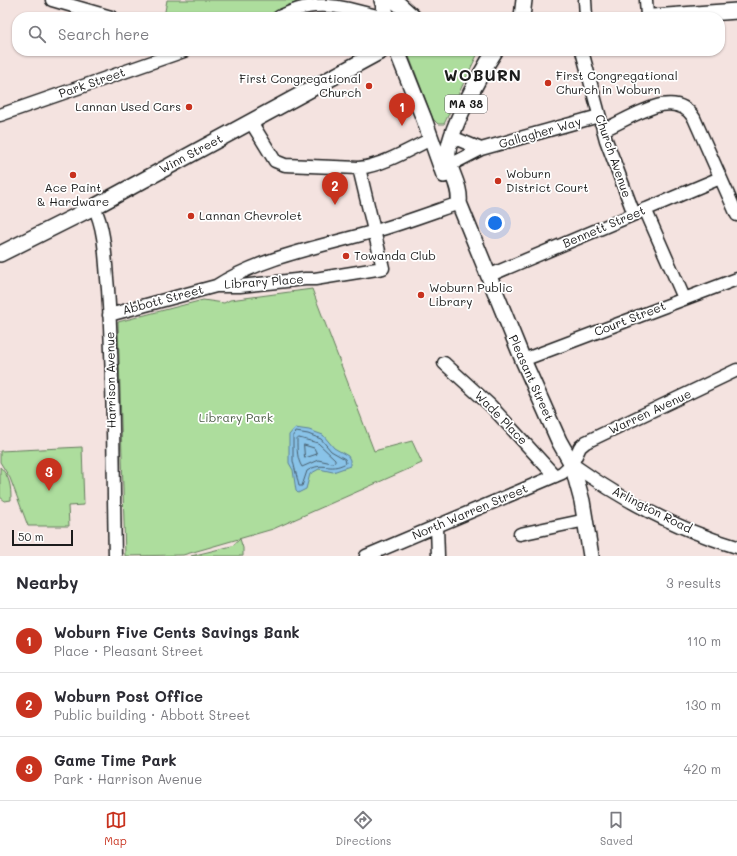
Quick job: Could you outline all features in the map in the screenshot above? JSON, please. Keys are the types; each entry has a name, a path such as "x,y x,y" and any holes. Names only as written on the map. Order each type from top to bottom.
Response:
{"main road":[{"path":"382,0 386,12"},
{"path":"394,0 407,12"},
{"path":"523,12 524,0"},
{"path":"714,12 737,11"},
{"name":"Winn Street","path":"0,254 94,206 372,56"},
{"name":"Pleasant Street","path":"399,56 453,197 459,203"},
{"path":"482,71 484,56"},
{"name":"MA 38","path":"452,137 482,71 492,56"},
{"path":"424,119 434,128 452,137"},
{"name":"Pleasant Street","path":"452,137 448,154 450,165 459,191 459,203 523,360 559,441 572,464 586,520 591,556"}],"street":[{"path":"52,0 94,12"},
{"path":"585,0 586,12"},
{"path":"646,0 647,12"},
{"path":"292,12 318,5 337,7 359,12"},
{"name":"Park Street","path":"0,115 170,56"},
{"name":"Church Avenue","path":"583,56 603,130 634,214"},
{"path":"603,130 655,106 666,104 681,106 689,111 694,118 737,215"},
{"name":"Gallagher Way","path":"450,165 481,149 599,116"},
{"path":"251,122 272,157 279,164 359,168 377,165 431,139"},
{"path":"452,137 481,149"},
{"path":"359,168 374,232 459,203"},
{"name":"Bennett Street","path":"488,276 720,178"},
{"name":"Harrison Avenue","path":"94,206 100,218 109,315 115,556"},
{"path":"646,209 684,298"},
{"name":"Library Place","path":"374,232 383,268 315,280 305,279 240,286 216,286 236,273 270,261 374,232"},
{"name":"Court Street","path":"523,360 737,279"},
{"name":"Abbott Street","path":"109,315 216,286"},
{"name":"Wade Place","path":"444,363 491,406 555,476"},
{"name":"Warren Avenue","path":"572,464 580,447 586,442 737,370"},
{"name":"North Warren Street","path":"366,556 564,472 572,464"},
{"name":"Arlington Road","path":"572,464 597,482 670,520 702,535 737,547"},
{"path":"520,534 586,520"},
{"path":"436,527 438,556"}],"green space":[{"path":"167,0 294,0 297,2 275,12 165,12"},
{"path":"409,56 477,56 444,124 438,124 433,119"},
{"name":"Library Park","path":"312,289 374,451 412,441 422,463 273,529 183,555 125,556 118,322 203,300 224,303 230,300"},
{"path":"82,447 84,505 68,506 69,526 28,526 10,478 0,462 0,451"},
{"path":"0,467 6,474 9,482 11,500 5,501 0,497"},
{"path":"240,539 243,548 243,556 191,556 232,546"}],"water":[{"path":"295,428 309,430 323,435 334,448 348,456 350,466 333,472 319,469 310,474 306,489 298,493 296,491 293,470 289,463 289,435"}],"place":[{"name":"First Congregational Church in Woburn","path":"548,83"},
{"name":"First Congregational Church","path":"369,86"},
{"name":"Lannan Used Cars","path":"189,107"},
{"name":"Woburn Five Cents Savings Bank","path":"402,126"},
{"name":"Ace Paint & Hardware","path":"73,175"},
{"name":"Woburn District Court","path":"498,181"},
{"name":"Woburn Post Office","path":"335,205"},
{"name":"Lannan Chevrolet","path":"191,216"},
{"name":"Towanda Club","path":"346,256"},
{"name":"Woburn Public Library","path":"421,295"},
{"name":"Game Time Park","path":"49,491"}],"district":[{"name":"WOBURN","path":"483,75"}]}
